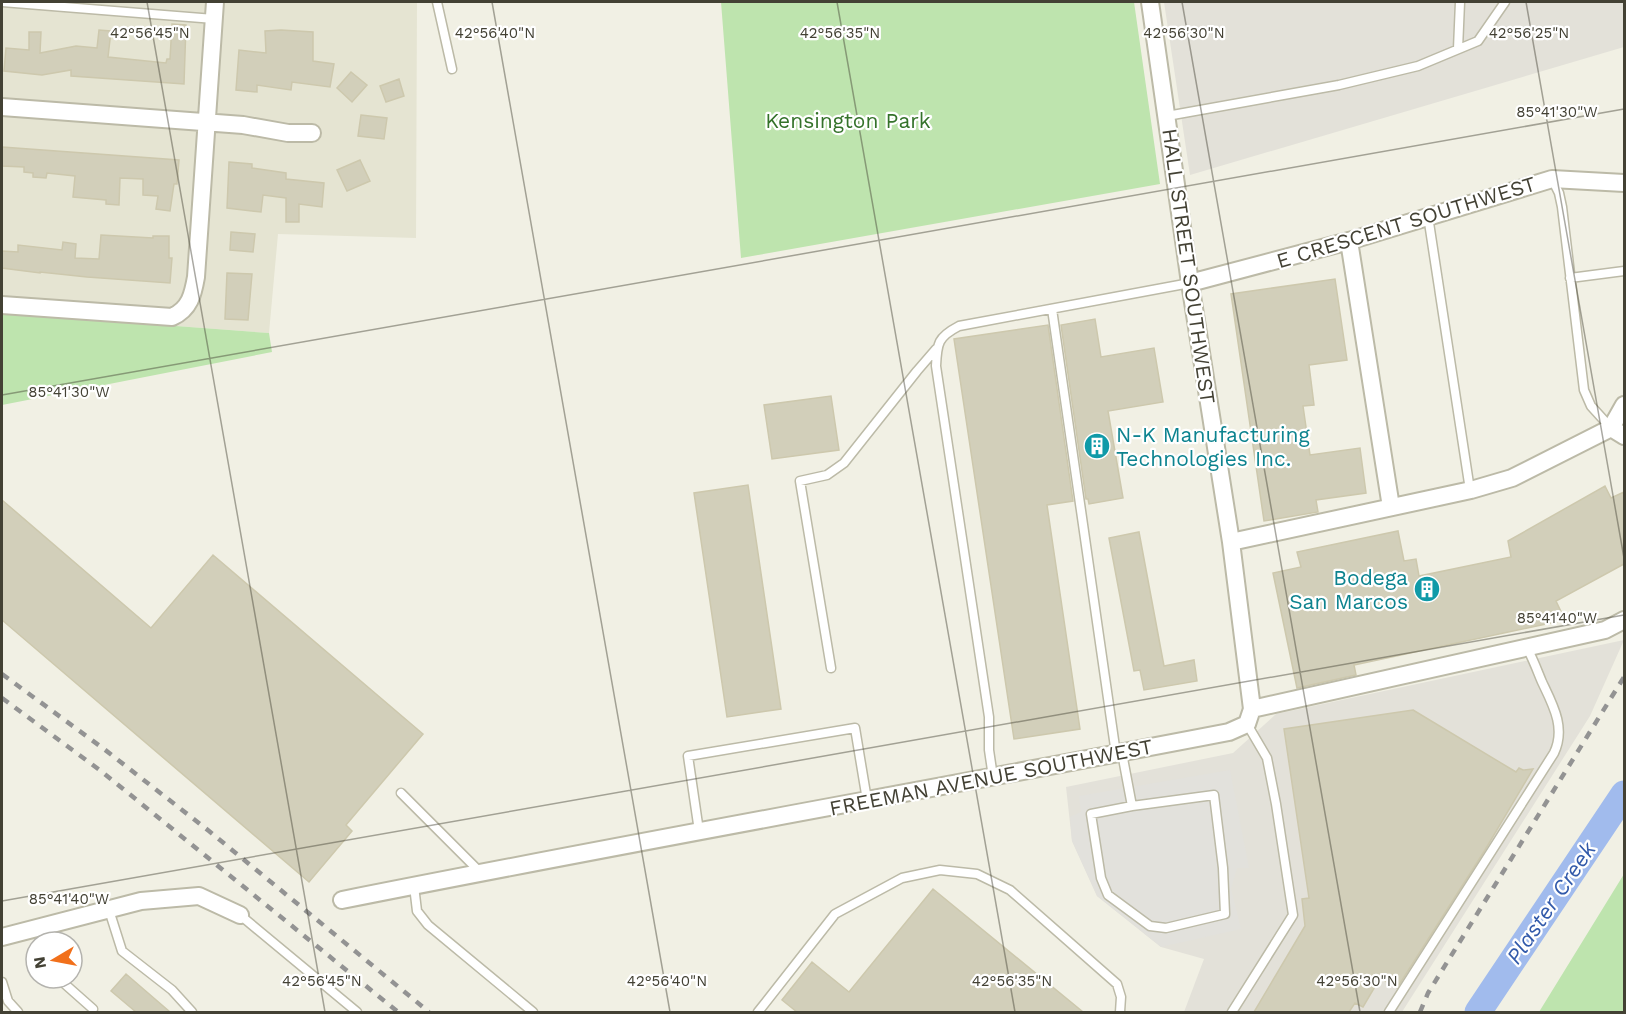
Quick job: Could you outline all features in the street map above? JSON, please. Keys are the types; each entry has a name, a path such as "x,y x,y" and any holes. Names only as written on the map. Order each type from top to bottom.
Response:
{"street":[{"path":"2,305 172,317 180,314 188,306 194,292 196,277 215,2"},
{"name":"HALL STREET SOUTHWEST","path":"1150,2 1190,284 1231,542 1250,717"},
{"path":"2,107 243,125 288,133 312,133"},
{"name":"E CRESCENT SOUTHWEST","path":"1190,284 1349,241 1552,179 1624,183"},
{"path":"1349,241 1391,507"},
{"path":"1231,542 1470,490 1512,478 1618,432 1624,405"},
{"name":"FREEMAN AVENUE SOUTHWEST","path":"342,900 1229,732 1250,717 1605,630 1624,620"},
{"path":"57,930 109,910 141,901 199,896 240,915"},
{"path":"2,937 24,936"}],"lane":[{"path":"2,2 214,19"},
{"path":"437,2 452,69"},
{"path":"1458,49 1460,2"},
{"path":"1167,117 1339,85 1418,66 1478,41 1505,2"},
{"path":"1552,179 1559,193 1584,390 1591,406 1618,432"},
{"path":"1428,216 1470,490"},
{"path":"1570,278 1624,271"},
{"path":"831,668 800,481 827,475 844,463 936,349 940,340 946,333 959,326 1190,284"},
{"path":"1052,309 1119,753 1132,806"},
{"path":"936,349 936,366 989,717 989,750 993,778"},
{"path":"1389,1012 1560,742 1553,703 1527,648"},
{"path":"1232,1012 1293,915 1276,804 1266,758 1250,717"},
{"path":"699,831 688,756 855,728 867,800"},
{"path":"400,793 481,872"},
{"path":"1214,795 1223,868 1225,914 1166,928 1150,926 1108,895 1101,878 1090,814 1132,806 1214,795"},
{"path":"758,1012 834,914 902,878 940,870 977,874 1010,890 1117,984 1121,997 1120,1012"},
{"path":"414,886 417,910 428,925 533,1012"},
{"path":"109,910 122,951 172,990 192,1012"},
{"path":"240,915 357,1012"},
{"path":"2,982 8,1001 18,1012"},
{"path":"72,990 93,1009"}],"shaded area":[{"path":"2,2 417,2 416,238 278,234 269,333 2,313"},
{"path":"1164,2 1624,2 1624,47 1190,175"},
{"path":"1624,640 1590,716 1402,1012 1184,1012 1204,959 1161,947 1097,896 1072,841 1066,787 1233,753 1276,714"},
{"path":"1230,770 1249,868 1237,868 1231,889 1241,929 1161,947 1097,896 1072,841 1070,817 1081,812 1079,796"}],"green space":[{"name":"Kensington Park","path":"721,2 1134,2 1160,184 741,258"},
{"path":"2,313 269,333 272,352 2,405"},
{"path":"1624,874 1624,1012 1539,1012"}],"building":[{"path":"172,24 186,25 184,84 71,76 71,70 42,75 4,71 6,48 29,50 29,32 41,32 40,53 76,46 97,48 99,30 111,31 108,57 166,63 167,59 170,59"},
{"path":"265,31 313,32 313,61 334,64 330,87 292,82 291,90 257,85 257,92 236,90 239,50 266,53"},
{"path":"351,72 367,85 352,102 337,88"},
{"path":"399,79 404,96 386,102 380,86"},
{"path":"361,115 387,118 384,139 358,136"},
{"path":"2,147 179,160 177,184 174,184 170,211 156,209 158,196 143,195 143,179 120,178 119,205 106,204 106,200 73,197 75,176 47,173 46,178 33,177 33,173 24,172 24,167 2,166"},
{"path":"360,160 370,181 347,191 337,170"},
{"path":"229,162 252,164 252,168 286,173 286,179 324,183 322,207 299,204 299,222 286,222 286,198 263,195 261,212 227,208"},
{"path":"231,232 255,234 253,252 230,250"},
{"path":"101,235 153,238 153,236 169,236 169,258 172,258 170,283 2,268 2,251 18,252 18,245 62,250 63,242 76,244 75,258 99,259"},
{"path":"227,273 252,274 248,320 225,319"},
{"path":"1335,279 1347,360 1309,365 1314,405 1303,406 1310,455 1360,448 1366,493 1316,500 1318,512 1264,521 1231,294"},
{"name":"N-K Manufacturing Technologies Inc.","path":"1095,319 1101,357 1154,348 1163,402 1108,411 1123,498 1089,504 1086,499 1061,325"},
{"path":"1048,325 1073,501 1047,505 1080,729 1014,739 954,339"},
{"path":"831,396 839,450 772,459 764,405"},
{"path":"748,485 781,709 727,717 694,493"},
{"name":"Bodega San Marcos","path":"1605,486 1611,498 1624,492 1624,564 1556,601 1565,620 1354,665 1356,675 1297,688 1273,573 1301,567 1297,552 1398,531 1404,561 1416,559 1419,576 1511,557 1508,541"},
{"path":"2,500 151,628 213,555 423,734 346,825 352,831 309,882 2,620"},
{"path":"1139,532 1164,666 1194,660 1197,681 1144,690 1140,670 1134,671 1109,538"},
{"path":"1413,710 1516,772 1519,768 1533,769 1485,850 1397,988 1380,978 1363,1007 1355,1003 1349,1012 1254,1012 1305,926 1302,899 1309,898 1284,729"},
{"path":"933,889 1083,1012 797,1012 782,1000 812,962 849,992"},
{"path":"126,974 170,1012 136,1012 111,991"}],"waterway":[{"name":"Plaster Creek","path":"1478,1012 1624,794"}],"railway":[{"path":"2,674 104,749 209,831 429,1012"},
{"path":"1420,1012 1428,993 1624,677"},
{"path":"2,698 101,771 398,1012"}],"place":[{"name":"N-K Manufacturing Technologies Inc.","path":"1097,446"},
{"name":"Bodega San Marcos","path":"1427,589"}]}
